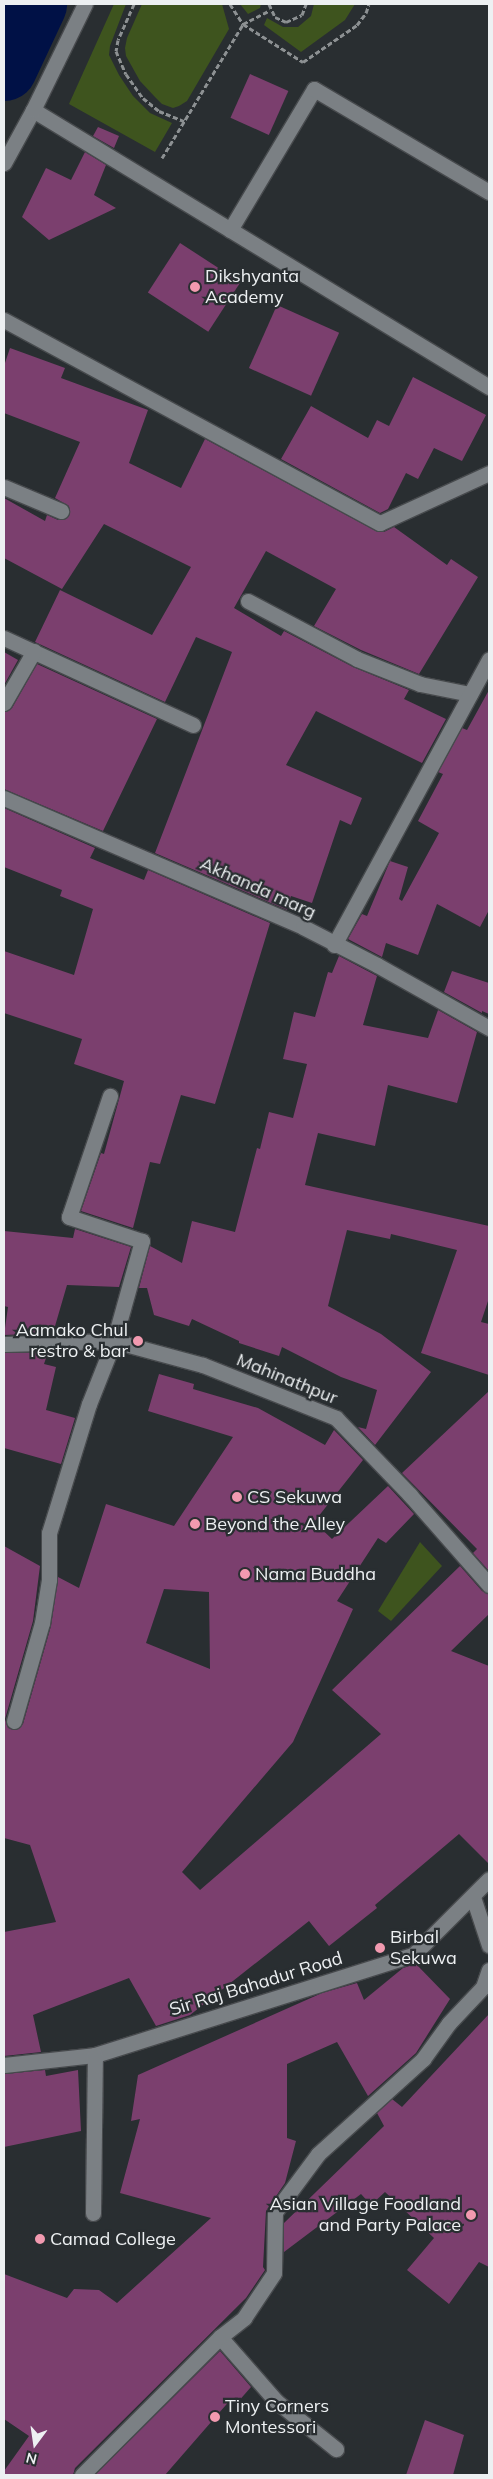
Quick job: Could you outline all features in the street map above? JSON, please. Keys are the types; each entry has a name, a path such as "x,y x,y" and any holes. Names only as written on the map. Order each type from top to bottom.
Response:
{"street":[{"path":"4,163 33,110 85,4"},
{"path":"230,230 314,89 489,192"},
{"path":"33,110 489,387"},
{"path":"4,320 380,523 489,472"},
{"path":"4,487 61,511"},
{"path":"248,601 357,659 420,684 470,694"},
{"path":"4,638 193,725"},
{"path":"4,703 34,652"},
{"path":"334,945 489,659"},
{"name":"Akhanda marg","path":"4,798 303,927 334,945 377,965 489,1028"},
{"path":"14,1721 42,1623 49,1580 49,1534 89,1404 114,1341 142,1241 69,1217 110,1096"},
{"name":"Mahinathpur","path":"4,1344 114,1341 202,1365 336,1418 410,1495 489,1585"},
{"name":"Sir Raj Bahadur Road","path":"4,2065 95,2055 413,1955 489,1879"},
{"path":"473,1896 489,1945"},
{"path":"82,2475 220,2336 244,2318 274,2273 276,2212 318,2154 423,2059 449,2023 483,1987 489,1970"},
{"path":"93,2213 95,2055"},
{"path":"220,2336 276,2401 336,2449"}],"path":[{"path":"134,4 118,40 116,51 126,74 143,98 159,111 184,121"},
{"path":"230,4 243,24 303,62 357,25 369,4"},
{"path":"269,4 270,10 280,20 292,22 302,15 306,4"},
{"path":"148,180 243,24 270,10"}],"green space":[{"path":"114,4 126,4 110,46 109,55 133,96 150,113 172,123 155,152 69,104"},
{"path":"142,4 222,4 229,29 187,101 173,108 162,104 140,81 126,56 127,38"},
{"path":"240,4 261,4 260,8 248,14"},
{"path":"314,4 355,4 345,20 301,52 264,25 267,18 283,27 298,27 311,16"},
{"path":"420,1542 442,1566 391,1621 378,1611"}],"building":[{"path":"250,74 288,91 269,135 230,118"},
{"path":"98,127 119,136 114,148 93,136"},
{"path":"85,152 106,165 94,195 116,208 49,240 22,217 46,168 71,180"},
{"name":"Dikshyanta Academy","path":"180,243 240,282 208,332 148,292"},
{"path":"277,305 339,333 311,396 249,368"},
{"path":"10,348 65,368 61,378 148,410 129,463 181,488 205,439 376,531 384,532 394,527 447,565 451,559 478,577 419,674 361,650 314,626 336,589 266,551 234,608 281,636 284,631 353,667 409,690 404,699 446,719 422,763 316,711 286,765 362,798 351,825 340,820 312,903 291,896 287,910 155,853 232,652 196,637 165,702 35,642 60,590 152,635 191,567 104,524 62,589 4,558 4,498 45,521 47,515 58,520 66,519 70,514 69,506 55,498 80,442 4,413 4,366"},
{"path":"413,377 486,415 462,461 434,448 418,479 406,473 388,509 380,513 281,459 311,406 368,438 377,420 389,426"},
{"path":"4,652 18,660 4,685"},
{"path":"37,664 157,719 103,831 4,789 4,712 12,708"},
{"path":"489,690 489,910 480,927 437,904 418,955 386,943 382,957 348,939 362,914 367,916 390,861 408,867 399,899 402,901 439,833 418,821 443,774 438,772 462,728 467,730"},
{"path":"4,808 95,848 90,858 144,880 148,870 270,923 215,1104 181,1095 160,1164 150,1162 133,1228 81,1211 101,1153 104,1154 124,1081 74,1064 82,1039 4,1013 4,951 74,975 93,909 60,896 62,890 4,867"},
{"path":"339,956 377,976 363,1025 428,1038 438,1010 477,1032 457,1103 388,1085 375,1146 318,1133 305,1185 489,1226 489,1298 481,1322 489,1324 489,1375 421,1353 457,1250 391,1234 390,1239 347,1230 328,1306 381,1334 431,1372 375,1445 358,1427 366,1429 377,1390 341,1377 282,1347 279,1356 239,1343 239,1341 192,1319 189,1326 154,1315 147,1288 139,1288 150,1246 182,1263 192,1221 235,1232 257,1148 260,1149 269,1112 293,1118 307,1064 283,1059 294,1012 315,1017 328,972 332,973"},
{"path":"452,971 489,983 489,1014 482,1011 482,1013 444,992"},
{"path":"75,1229 131,1247 119,1287 67,1285 53,1333 4,1335 8,1307 4,1306 4,1231 73,1238"},
{"path":"48,1352 44,1364 56,1367 46,1410 75,1418 61,1464 4,1448 4,1353"},
{"path":"159,1374 194,1384 193,1389 258,1408 325,1445 334,1430 363,1460 314,1522 332,1539 388,1486 414,1514 386,1543 378,1538 337,1601 353,1609 293,1742 182,1872 200,1890 381,1734 332,1690 460,1566 482,1591 489,1594 489,1614 451,1651 489,1666 489,1864 459,1834 375,1905 377,1908 329,1946 309,1921 190,2015 156,2026 129,1978 33,2015 41,2052 4,2056 4,1932 56,1922 30,1845 4,1838 4,1546 40,1566 33,1621 5,1719 8,1728 16,1730 23,1724 51,1626 58,1577 79,1588 106,1504 174,1526 233,1437 148,1411","holes":["164,1589 209,1592 210,1669 146,1643"]},
{"path":"489,1391 489,1571 473,1553 477,1549 402,1473"},
{"path":"416,1964 450,1999 416,2053 368,2096 337,2042 287,2064 287,2138 296,2141 285,2183 266,2211 263,2267 265,2270 246,2298 75,2468 73,2475 4,2475 4,2471 29,2436 4,2419 4,2274 67,2298 74,2289 99,2290 117,2303 211,2218 120,2193 140,2119 131,2121 138,2075 322,1993 357,1983 364,2000 403,1968"},
{"path":"489,2014 489,2267 479,2262 449,2304 407,2270 434,2238 385,2192 371,2205 361,2194 284,2252 284,2223 384,2126 377,2113 392,2099 402,2107"},
{"path":"45,2070 46,2076 78,2070 81,2131 4,2147 4,2074"},
{"path":"220,2351 251,2387 237,2403 232,2398 165,2475 95,2475"},
{"path":"425,2420 464,2435 453,2475 406,2475"}],"waterway":[{"path":"4,68 34,4"}],"place":[{"name":"Dikshyanta Academy","path":"195,287"},
{"name":"Aamako Chul restro & bar","path":"138,1341"},
{"name":"CS Sekuwa","path":"237,1497"},
{"name":"Beyond the Alley","path":"195,1524"},
{"name":"Nama Buddha","path":"245,1574"},
{"name":"Birbal Sekuwa","path":"380,1948"},
{"name":"Asian Village Foodland and Party Palace","path":"471,2215"},
{"name":"Camad College","path":"40,2239"},
{"name":"Tiny Corners Montessori","path":"215,2417"}]}
